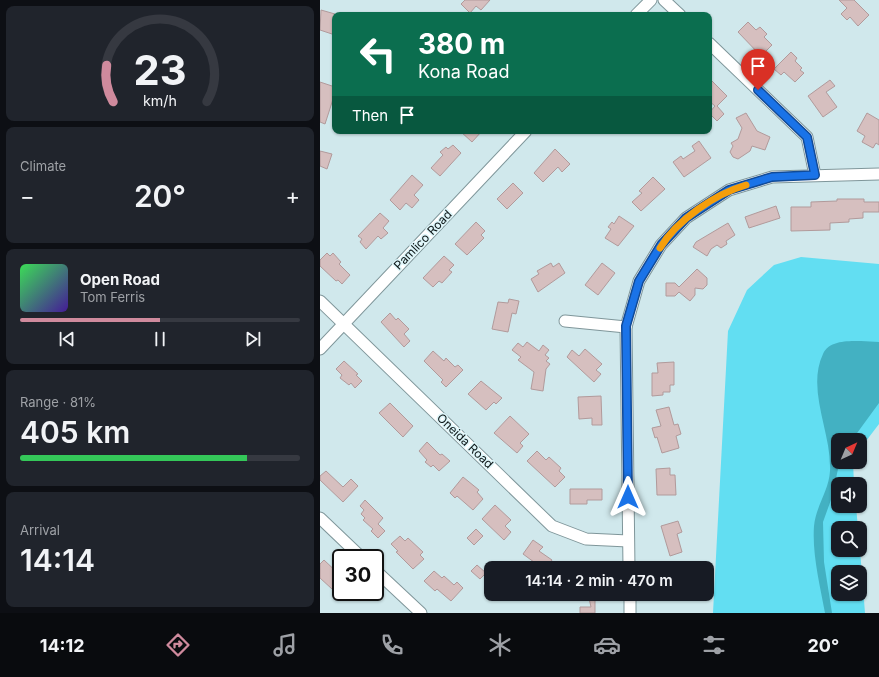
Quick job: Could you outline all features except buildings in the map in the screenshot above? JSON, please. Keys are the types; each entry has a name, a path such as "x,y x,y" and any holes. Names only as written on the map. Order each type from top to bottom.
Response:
{"street":[{"path":"639,12 651,0"},
{"path":"664,0 677,12"},
{"path":"712,46 807,137 815,175"},
{"name":"Pamlico Road","path":"320,349 523,134"},
{"path":"629,561 626,326 639,281 661,245 686,218 729,190 772,177 879,174"},
{"name":"Oneida Road","path":"320,302 552,526 586,539 628,541"},
{"path":"565,321 626,326"},
{"path":"320,518 353,549"},
{"path":"384,578 421,613"},
{"path":"630,601 630,613"}],"shaded area":[{"path":"801,257 879,264 879,424 867,440 867,433 831,433 831,469 853,469 854,477 831,477 831,513 857,513 857,521 831,521 831,557 861,557 861,565 831,565 831,601 864,601 865,613 713,613 728,331 747,290 774,265"},
{"path":"840,342 879,342 879,403 857,433 831,433 831,469 838,469 836,477 831,477 831,500 823,522 824,562 832,613 825,613 814,547 814,526 817,512 829,478 830,457 818,397 817,382 819,368 826,349"}],"slow traffic":[{"path":"660,248 661,245 686,218 729,190 746,185"}],"route":[{"path":"628,497 626,326 639,281 661,245 686,218 729,190 772,177 815,175 807,137 758,90"}]}
